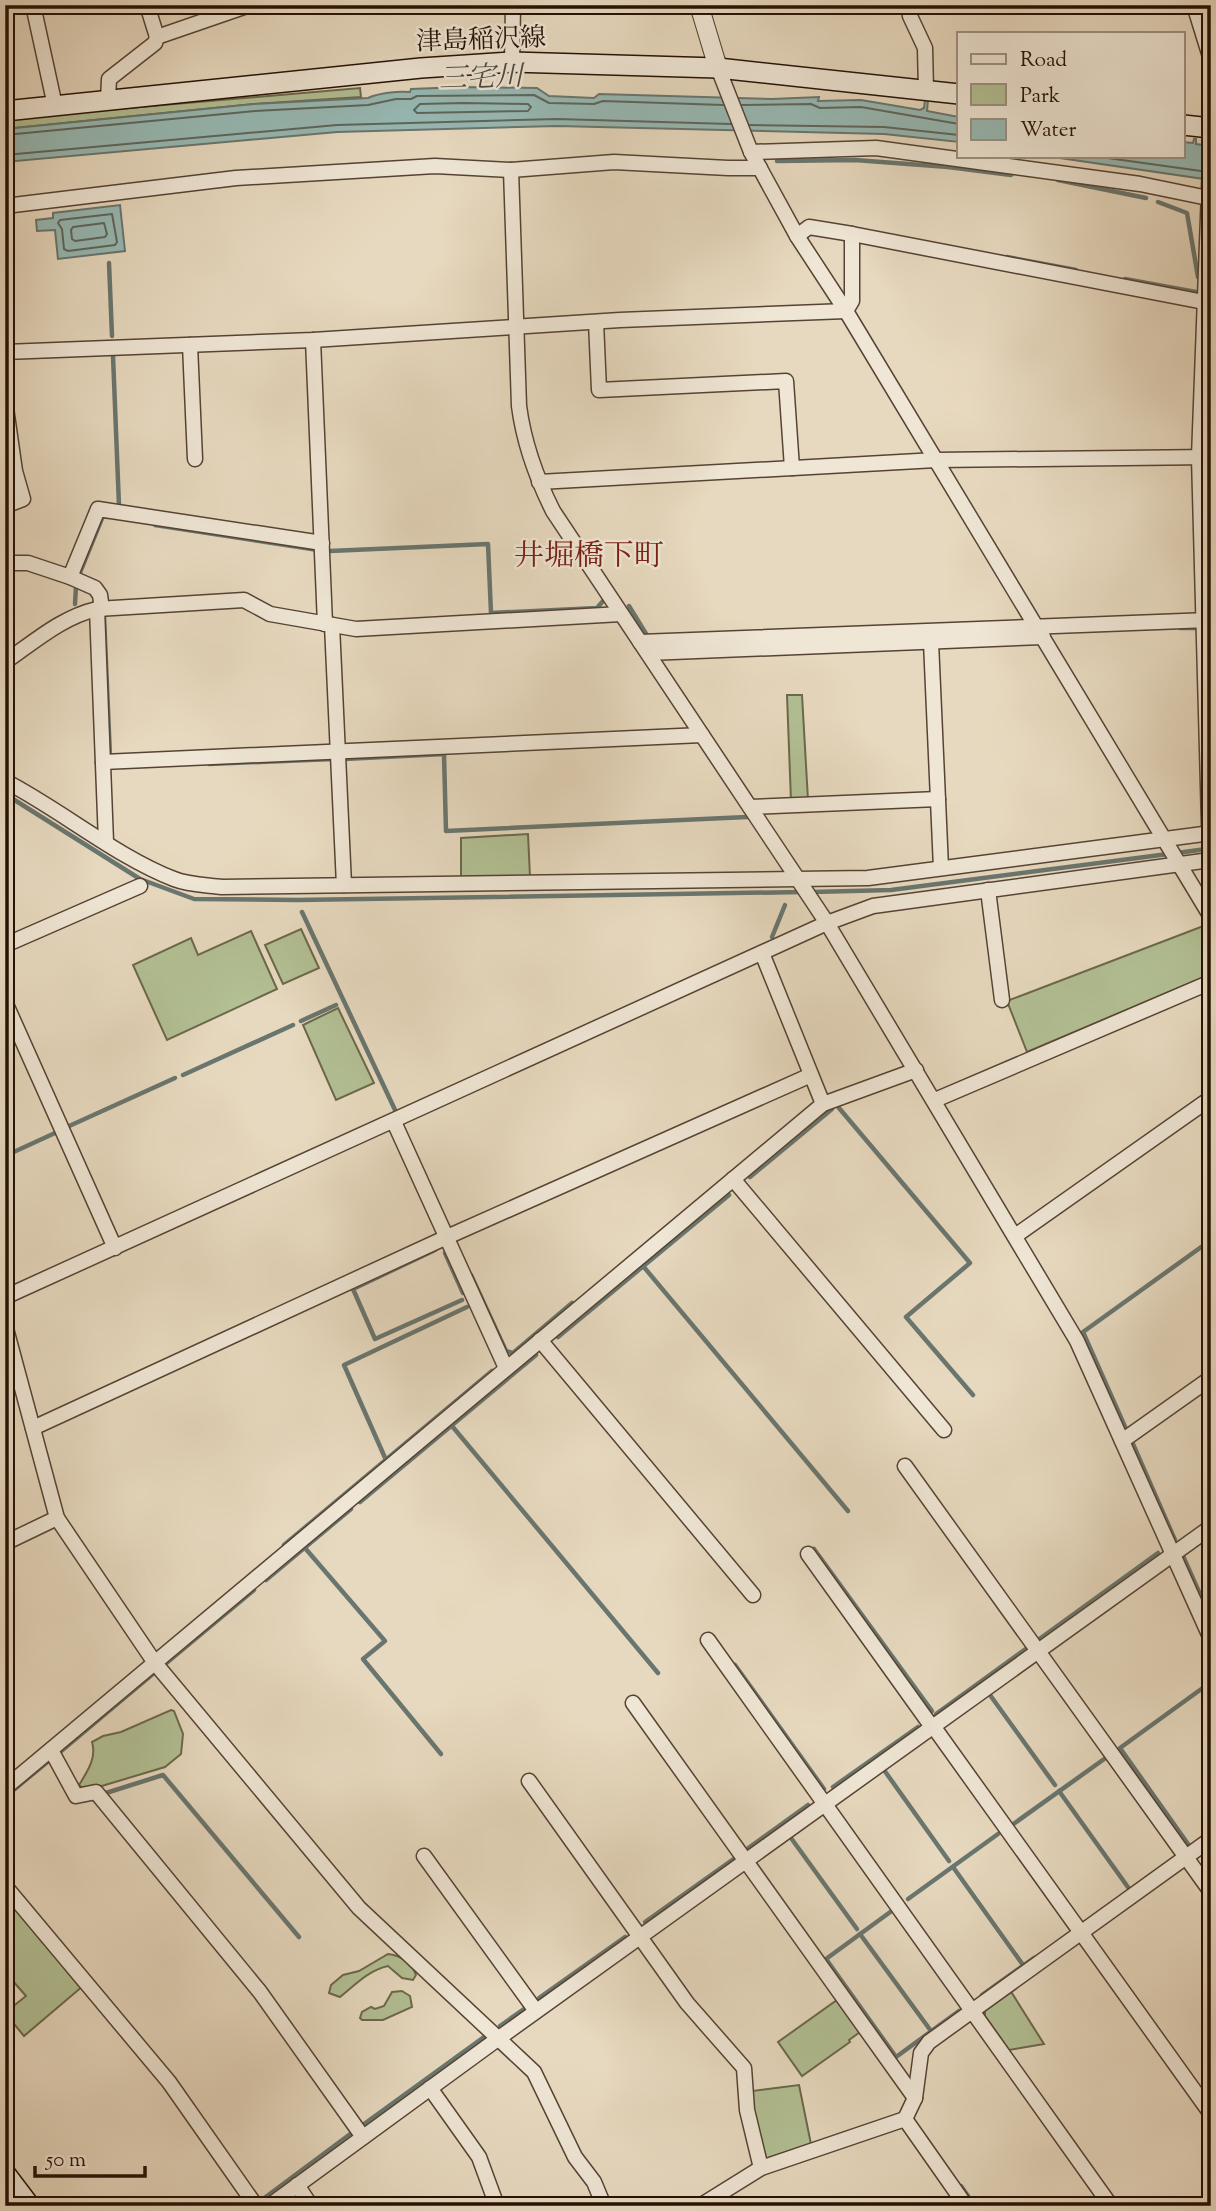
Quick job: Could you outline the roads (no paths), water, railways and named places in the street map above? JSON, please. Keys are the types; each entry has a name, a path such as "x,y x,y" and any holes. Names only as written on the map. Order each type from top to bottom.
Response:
{"main road":[{"name":"津島稲沢線","path":"5,111 421,68 512,62 718,68 957,93"},
{"path":"1184,125 1211,128"},
{"path":"5,2173 30,2206"}],"street":[{"path":"33,5 55,106"},
{"path":"108,100 109,79 155,43 157,37 147,5"},
{"path":"157,37 250,5"},
{"path":"512,62 513,5"},
{"path":"699,5 718,68 750,150 797,236 846,311 1211,917"},
{"path":"908,5 909,16 925,48 926,90"},
{"path":"1194,5 1211,60"},
{"path":"5,1297 827,923 873,906 1210,858 1205,302 1211,138"},
{"path":"750,150 876,148 1209,193"},
{"path":"5,206 236,178 435,166 511,170 614,162 728,169 760,168"},
{"path":"511,170 522,429 539,482 553,511 827,923 1077,1341 1211,1639"},
{"path":"797,236 808,227 852,234 1205,302"},
{"path":"846,311 852,301 852,234"},
{"path":"5,352 313,340 596,322 846,311"},
{"path":"596,322 600,390 786,381 792,468"},
{"path":"313,340 321,543 338,753 344,885"},
{"path":"190,345 195,459"},
{"path":"5,401 10,473 23,499 5,506"},
{"path":"539,482 936,460 1205,457"},
{"path":"70,577 98,509 321,543"},
{"path":"5,563 29,563 95,588 100,595 106,842"},
{"path":"5,662 63,621 83,612 100,609 244,600 270,614 356,629 621,614"},
{"path":"644,648 1207,627"},
{"path":"839,640 931,642 1040,632"},
{"path":"931,642 940,868"},
{"path":"103,762 702,735"},
{"path":"5,781 135,860 177,880 222,887 344,885 804,888 940,868 1167,843 1210,835"},
{"path":"750,807 938,799"},
{"path":"5,945 140,886"},
{"path":"988,890 1002,1000"},
{"path":"762,953 823,1104"},
{"path":"935,1100 1211,982"},
{"path":"5,1002 115,1248"},
{"path":"5,1788 823,1104 916,1070"},
{"path":"33,1428 447,1237 811,1075"},
{"path":"1015,1236 1211,1098"},
{"path":"394,1122 506,1368"},
{"path":"733,1179 944,1430"},
{"path":"5,1325 57,1518 155,1663 359,1908 534,2072 575,2157 594,2182 604,2206"},
{"path":"540,1340 753,1595"},
{"path":"1122,1441 1211,1378"},
{"path":"905,1466 1211,1892"},
{"path":"5,1542 57,1518"},
{"path":"269,2206 1211,1527"},
{"path":"808,1554 1211,2114"},
{"path":"708,1640 1111,2206"},
{"path":"633,1703 915,2098"},
{"path":"51,1750 76,1796 96,1792 260,1992 363,2137"},
{"path":"529,1781 687,2003 744,2068 747,2110 761,2168"},
{"path":"700,2206 761,2168 905,2119 915,2098 921,2053 929,2042 1211,1839"},
{"path":"424,1857 536,2011"},
{"path":"5,1886 169,2082 256,2206"},
{"path":"430,2088 479,2157 497,2206"},
{"path":"905,2119 966,2206"},
{"path":"297,2185 310,2206"}],"water":[{"path":"537,88 549,96 594,98 599,94 772,99 819,97 818,101 861,100 920,110 924,108 925,100 928,100 927,111 957,117 957,142 884,134 557,126 337,132 5,162 5,129 254,104 368,98 388,93 410,92 411,89"},
{"path":"1196,139 1196,144 1211,146 1211,180 1060,158 1184,158 1184,142 1193,143"},
{"path":"120,205 125,251 58,259 55,230 37,231 36,220 53,218 53,213"}],"waterway":[{"path":"777,161 855,160 1011,175 1014,173"},
{"path":"1058,180 1146,198"},
{"path":"1158,202 1187,213 1198,277"},
{"path":"1007,257 1076,270"},
{"path":"109,263 112,336"},
{"path":"1125,279 1196,292"},
{"path":"113,356 119,506"},
{"path":"79,575 103,516 108,517"},
{"path":"155,525 318,550"},
{"path":"330,551 488,544 491,613 597,608 603,601"},
{"path":"75,604 76,586"},
{"path":"629,606 648,637"},
{"path":"104,616 110,756"},
{"path":"1180,628 1197,628"},
{"path":"345,759 444,754 446,831 747,817"},
{"path":"209,764 334,759"},
{"path":"5,794 140,879 194,899 297,900 803,892"},
{"path":"1177,853 1206,849"},
{"path":"812,892 891,890 1168,854"},
{"path":"772,937 785,905"},
{"path":"302,912 396,1112"},
{"path":"301,1021 336,1005"},
{"path":"183,1075 293,1025"},
{"path":"67,1127 175,1078"},
{"path":"839,1108 970,1263 906,1317 973,1395"},
{"path":"750,1177 832,1109"},
{"path":"5,1156 55,1133"},
{"path":"558,1337 729,1195"},
{"path":"1126,1429 1083,1332 1211,1240"},
{"path":"435,1250 353,1289 375,1339 462,1300"},
{"path":"445,1253 463,1293"},
{"path":"643,1266 848,1511"},
{"path":"471,1275 506,1351 513,1353 572,1303"},
{"path":"386,1460 344,1365 467,1307"},
{"path":"360,1502 536,1355"},
{"path":"284,1545 492,1371"},
{"path":"452,1426 658,1673"},
{"path":"1133,1444 1175,1540"},
{"path":"266,1580 351,1509"},
{"path":"305,1548 385,1641 363,1659 441,1754"},
{"path":"814,1549 932,1711"},
{"path":"1038,1640 1158,1553"},
{"path":"1183,1556 1211,1619"},
{"path":"164,1665 254,1590"},
{"path":"936,1714 1027,1648"},
{"path":"735,1665 824,1789"},
{"path":"60,1752 154,1673"},
{"path":"1188,1844 1120,1748 1211,1682"},
{"path":"990,1695 1055,1785"},
{"path":"833,1787 918,1727"},
{"path":"1012,1825 1107,1757"},
{"path":"5,1797 51,1759"},
{"path":"884,1770 949,1861"},
{"path":"106,1793 163,1775 299,1937"},
{"path":"1059,1791 1130,1890"},
{"path":"747,1849 808,1805"},
{"path":"908,1899 998,1834"},
{"path":"791,1838 857,1929"},
{"path":"645,1922 735,1858"},
{"path":"953,1867 1023,1965"},
{"path":"893,1910 826,1959 896,2057 959,2011"},
{"path":"860,1934 931,2031"},
{"path":"539,1998 625,1937"},
{"path":"982,1995 1034,1958"},
{"path":"500,2026 524,2009"},
{"path":"360,2127 484,2037"},
{"path":"259,2202 353,2132"},
{"path":"961,2186 975,2206"}],"district":[{"name":"井堀橋下町","path":"589,557"}],"water label":[{"name":"三宅川","path":"481,79"}]}
